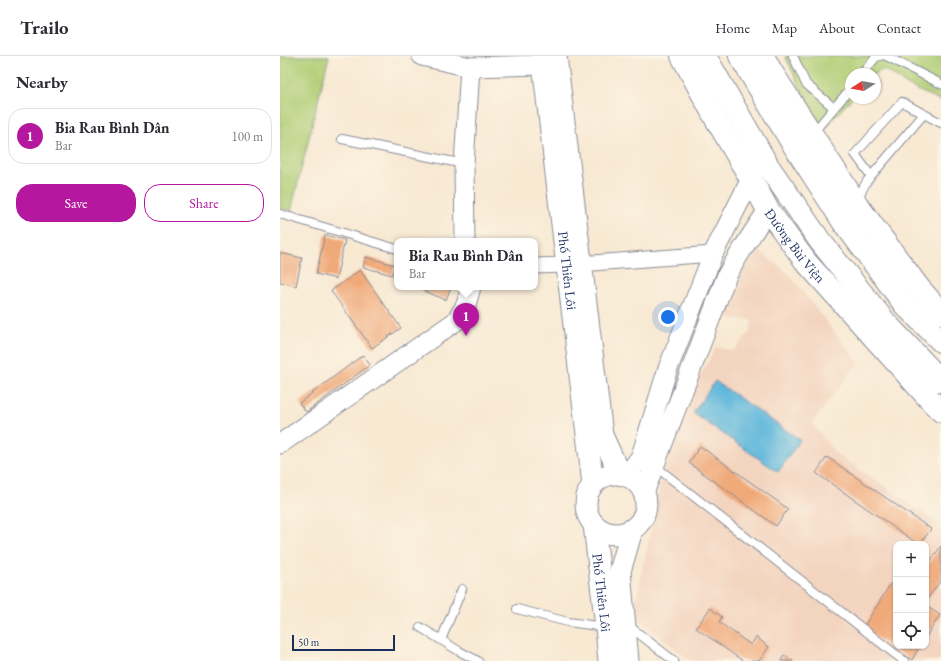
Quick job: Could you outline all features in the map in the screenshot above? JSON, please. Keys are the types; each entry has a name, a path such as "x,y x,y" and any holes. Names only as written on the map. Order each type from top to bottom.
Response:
{"main road":[{"name":"Đường Bùi Viện","path":"682,56 768,210 806,262 941,411"},
{"name":"Đường Bùi Viện","path":"705,56 768,166 820,241 885,322 941,381"},
{"path":"740,56 790,141 844,224 905,306 941,341"},
{"path":"763,56 771,71 858,206 918,288 941,313"},
{"name":"Phố Thiên Lôi","path":"549,61 595,435 593,485"},
{"path":"844,224 858,206"},
{"name":"Phố Thiên Lôi","path":"595,435 625,476"},
{"path":"614,474 625,476 634,480 644,493 646,504 644,514 639,523 632,530 626,533 612,534 605,532 599,529 589,517 586,509 588,492 599,479 614,474"},
{"name":"Phố Thiên Lôi","path":"594,524 615,625 628,661"},
{"name":"Phố Thiên Lôi","path":"609,661 615,625 620,571 632,530"}],"street":[{"path":"422,56 470,67 549,61"},
{"path":"464,238 464,164 470,67"},
{"path":"625,476 641,456 667,371 713,254 751,179"},
{"path":"644,493 727,275 768,210"},
{"path":"538,266 713,254"},
{"path":"280,444 456,321 466,305 470,290"}],"lane":[{"path":"793,56 806,84 834,108"},
{"path":"867,68 876,57 880,56"},
{"path":"886,56 941,84"},
{"path":"811,134 845,95"},
{"path":"871,176 854,154 902,102 941,123"},
{"path":"858,206 860,194 866,181 924,114"},
{"path":"342,139 464,164"},
{"path":"280,214 394,248"},
{"path":"654,465 904,661"},
{"path":"441,640 462,590"},
{"path":"517,610 568,622 615,625 674,661"},
{"path":"420,627 478,661"}],"shaded area":[{"path":"758,250 788,273 859,362 812,423 835,453 941,525 941,661 691,661 633,615 662,476 687,401 716,347 733,351 750,332 752,320 726,318 739,274"}],"green space":[{"path":"280,56 329,56 291,211 280,208"},
{"path":"785,56 941,56 941,101 907,85 889,72 881,71 881,68 845,68 845,104 847,104 823,130"}],"water":[{"path":"715,381 800,440 778,472 693,413"}],"building":[{"path":"325,235 345,240 336,279 316,274"},
{"path":"280,253 302,258 296,286 280,282"},
{"path":"366,257 394,265 392,275 363,267"},
{"path":"360,270 401,328 372,348 331,291"},
{"path":"424,290 450,290 446,300"},
{"path":"363,355 370,365 306,412 299,403"},
{"path":"700,446 788,509 776,526 689,463"},
{"path":"827,457 931,529 922,541 914,541 816,473"},
{"path":"941,546 941,580 929,597 929,577 929,563"},
{"path":"891,583 893,584 893,648 863,628"},
{"path":"710,608 722,617 719,622 751,645 756,637 769,647 759,661 743,661 696,628"},
{"path":"929,608 940,615 929,632"},
{"path":"895,649 918,649 912,660"},
{"path":"784,655 793,661 781,661"}],"place":[{"name":"Bia Rau Bình Dân","path":"466,336"}]}
